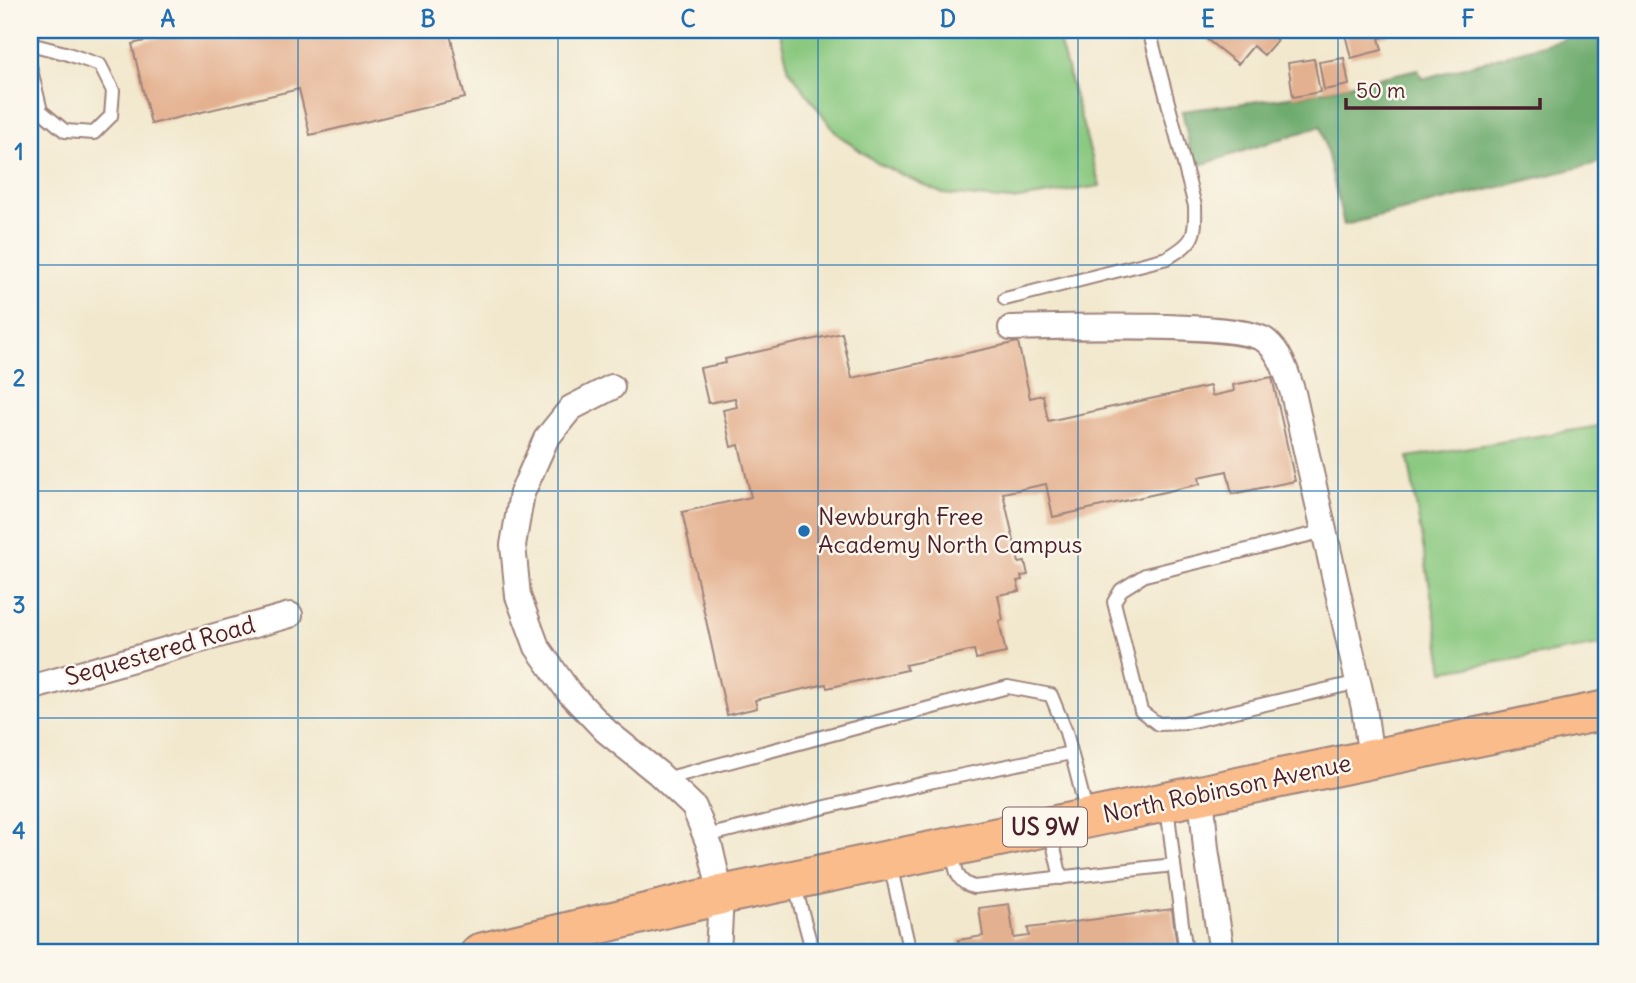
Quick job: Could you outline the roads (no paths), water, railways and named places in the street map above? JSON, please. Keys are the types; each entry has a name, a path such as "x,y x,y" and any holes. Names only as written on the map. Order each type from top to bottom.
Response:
{"highway":[{"name":"North Robinson Avenue","path":"480,953 722,895 1606,710"}],"street":[{"path":"1011,328 1138,326 1245,332 1266,340 1283,363 1293,393 1359,682 1371,759"},
{"path":"612,387 571,408 546,439 522,494 513,545 518,596 537,647 568,691 606,731 665,779 694,807 706,836 722,895 718,953"},
{"name":"Sequestered Road","path":"30,688 290,615"},
{"path":"1184,798 1206,849 1222,953"}],"lane":[{"path":"1005,299 1167,258 1186,247 1196,230 1192,195 1149,30"},
{"path":"30,44 100,65 113,91 111,116 94,133 65,131 40,111 30,66"},
{"path":"1325,531 1145,575 1121,590 1114,602 1140,711 1158,724 1184,723 1359,682"},
{"path":"665,779 1008,687 1051,695 1066,732 1088,818"},
{"path":"706,836 934,781 1071,753"},
{"path":"1184,798 1174,865 1186,953"},
{"path":"1049,826 1061,878"},
{"path":"952,846 957,876 965,885 974,887 1174,865"},
{"path":"889,860 910,953"},
{"path":"793,880 813,953"}],"place":[{"name":"Newburgh Free Academy North Campus","path":"804,531"}]}
